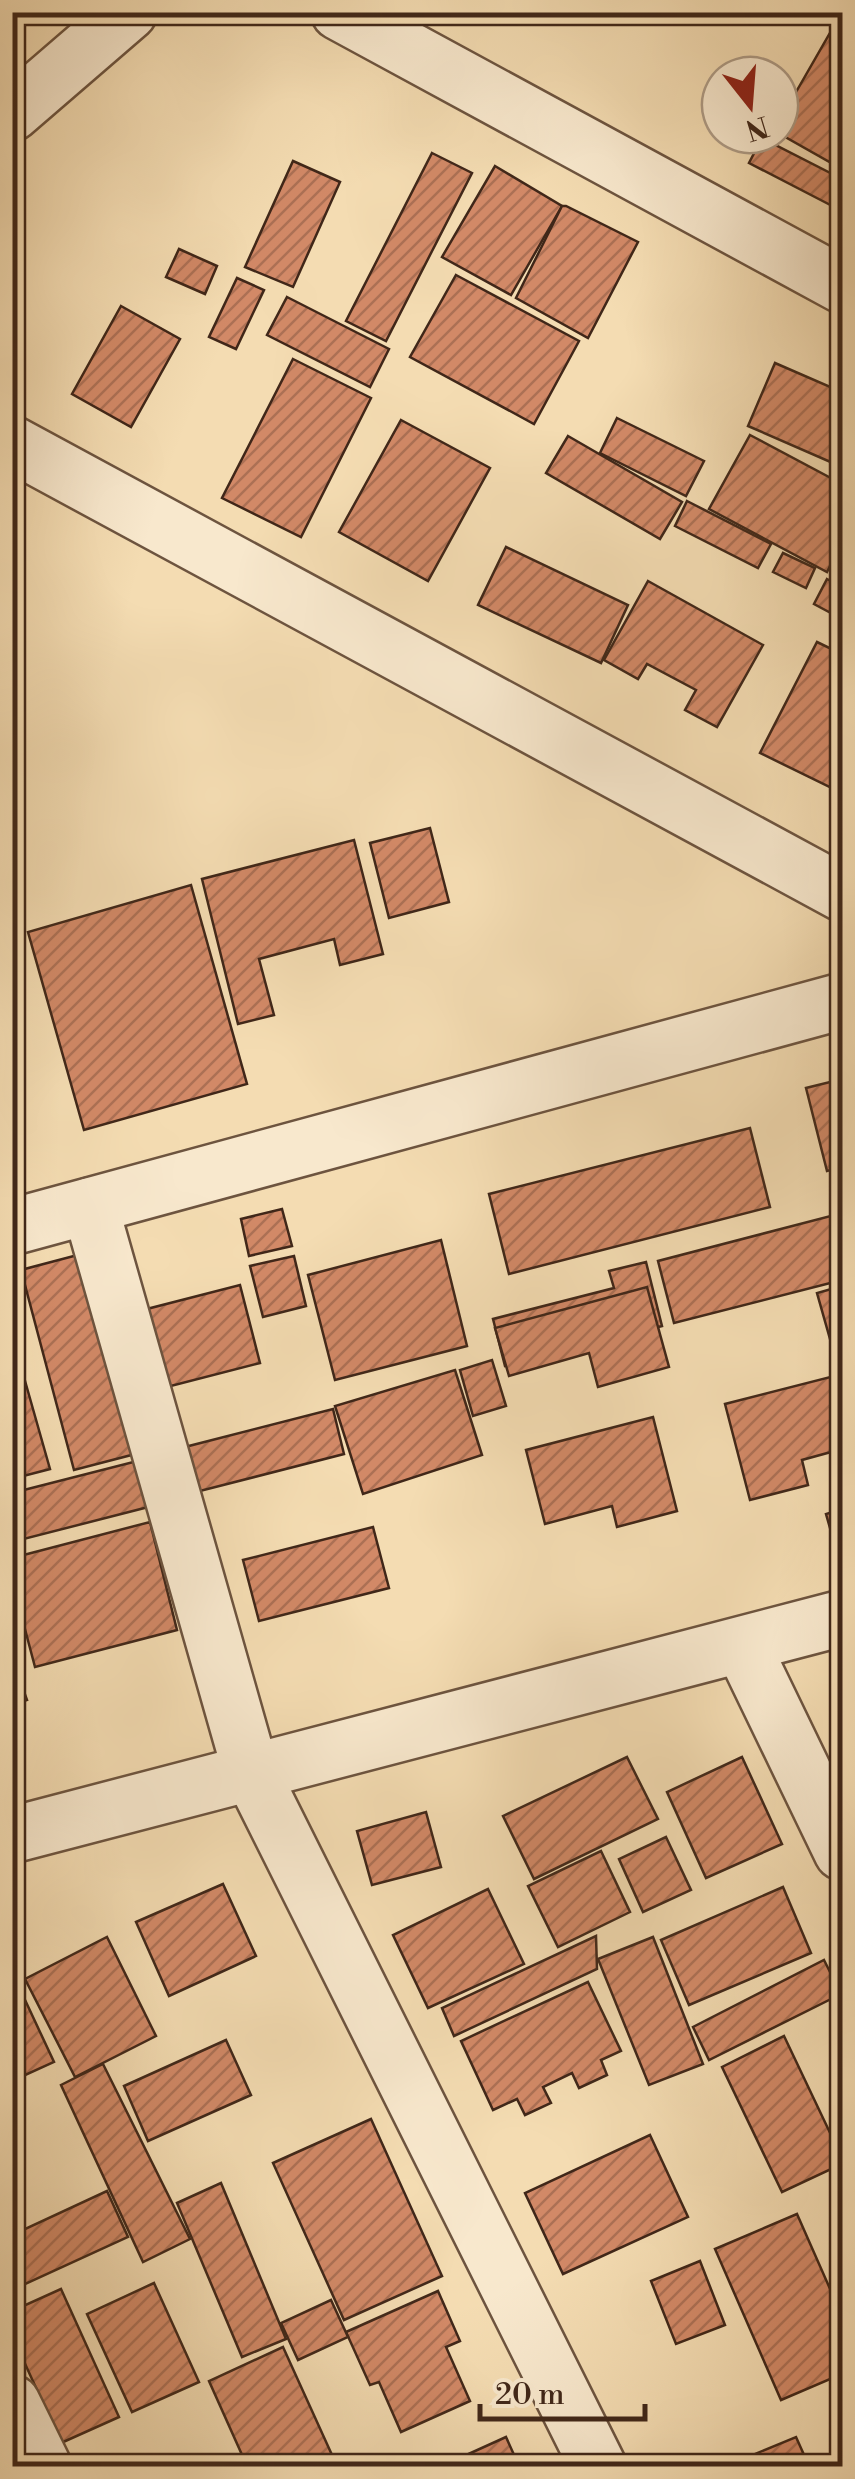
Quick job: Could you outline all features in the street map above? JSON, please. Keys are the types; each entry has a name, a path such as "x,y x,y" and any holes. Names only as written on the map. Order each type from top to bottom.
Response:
{"street":[{"path":"12,113 129,12"},
{"path":"339,12 842,285"},
{"path":"12,444 842,893"},
{"path":"12,1228 842,1001"},
{"path":"90,1206 252,1772 598,2466"},
{"path":"12,1835 842,1618"},
{"path":"742,1644 842,1852"},
{"path":"12,2403 43,2466"}],"building":[{"path":"842,12 842,169 800,145 800,85"},
{"path":"432,153 472,173 386,341 346,321"},
{"path":"753,155 795,155 842,179 842,211 749,163"},
{"path":"293,161 340,182 293,287 245,267"},
{"path":"495,166 562,206 511,295 442,257"},
{"path":"562,206 638,242 588,338 516,298"},
{"path":"179,249 217,266 205,294 166,277"},
{"path":"456,275 579,341 534,424 410,357"},
{"path":"237,278 264,290 236,349 209,337"},
{"path":"287,297 389,349 370,387 267,335"},
{"path":"121,306 180,339 131,427 72,394"},
{"path":"293,359 371,398 301,537 222,498"},
{"path":"775,363 842,392 842,467 748,426"},
{"path":"617,418 704,461 686,496 600,453"},
{"path":"401,420 490,468 428,581 339,532"},
{"path":"750,435 842,484 842,542 827,572 709,509"},
{"path":"568,436 682,502 660,539 546,473"},
{"path":"687,501 771,544 758,568 675,526"},
{"path":"506,547 628,605 601,663 478,605"},
{"path":"783,553 815,568 806,588 773,572"},
{"path":"827,579 842,587 842,619 814,604"},
{"path":"648,581 763,645 717,727 685,710 696,690 647,664 638,679 604,660"},
{"path":"817,642 842,654 842,778 836,790 760,753"},
{"path":"430,828 449,902 389,918 370,843"},
{"path":"354,840 383,954 340,965 334,939 259,959 274,1015 238,1024 202,879"},
{"path":"191,885 247,1084 84,1130 28,932"},
{"path":"842,1079 842,1167 827,1171 806,1088"},
{"path":"750,1128 770,1207 509,1274 489,1194"},
{"path":"282,1209 292,1246 249,1256 241,1219"},
{"path":"842,1213 842,1280 674,1323 658,1261"},
{"path":"441,1240 467,1346 335,1380 308,1275"},
{"path":"85,1253 139,1453 74,1470 21,1270"},
{"path":"294,1256 306,1306 263,1317 250,1266"},
{"path":"646,1262 662,1326 505,1366 493,1319 614,1288 609,1271"},
{"path":"240,1285 260,1363 163,1388 143,1310"},
{"path":"842,1286 842,1336 830,1339 817,1293"},
{"path":"647,1287 669,1367 598,1387 589,1353 509,1376 495,1328"},
{"path":"12,1335 50,1469 12,1479"},
{"path":"492,1360 506,1406 473,1416 460,1370"},
{"path":"455,1370 482,1455 363,1494 335,1406"},
{"path":"842,1374 842,1449 802,1460 808,1485 750,1500 725,1404"},
{"path":"333,1409 344,1454 196,1492 185,1447"},
{"path":"653,1417 677,1511 617,1527 612,1506 545,1524 526,1450"},
{"path":"149,1458 160,1504 12,1542 12,1493"},
{"path":"842,1509 842,1539 834,1542 826,1514"},
{"path":"150,1522 177,1630 35,1667 12,1580 12,1558"},
{"path":"373,1527 389,1588 259,1621 243,1560"},
{"path":"12,1658 27,1700 12,1705"},
{"path":"627,1757 658,1819 534,1879 503,1816"},
{"path":"742,1757 782,1844 706,1878 667,1792"},
{"path":"426,1812 441,1867 372,1885 357,1831"},
{"path":"666,1837 691,1890 643,1912 619,1859"},
{"path":"601,1851 630,1912 558,1947 528,1886"},
{"path":"223,1884 256,1956 169,1996 136,1922"},
{"path":"783,1887 811,1953 689,2005 661,1940"},
{"path":"488,1889 524,1964 428,2008 393,1935"},
{"path":"596,1936 597,1969 454,2036 442,2008"},
{"path":"107,1937 156,2036 75,2077 25,1979"},
{"path":"653,1937 703,2064 649,2085 598,1959"},
{"path":"824,1960 841,1994 709,2060 693,2027"},
{"path":"12,1972 54,2062 12,2081"},
{"path":"588,1982 621,2051 601,2060 607,2075 579,2088 572,2073 543,2087 551,2103 525,2115 517,2099 493,2110 461,2041"},
{"path":"784,2036 842,2164 782,2192 722,2067"},
{"path":"226,2040 251,2095 148,2141 124,2086"},
{"path":"103,2064 190,2239 143,2262 61,2085"},
{"path":"371,2119 442,2276 344,2320 273,2163"},
{"path":"650,2135 688,2217 563,2274 525,2193"},
{"path":"221,2183 286,2339 242,2357 177,2203"},
{"path":"107,2191 128,2237 12,2290 12,2235"},
{"path":"797,2214 842,2316 842,2374 781,2400 715,2249"},
{"path":"700,2261 725,2325 676,2344 651,2281"},
{"path":"154,2283 199,2382 132,2412 87,2314"},
{"path":"61,2289 119,2417 61,2443 12,2335 12,2311"},
{"path":"438,2291 460,2341 446,2347 470,2401 401,2432 379,2382 370,2385 346,2332"},
{"path":"331,2300 348,2337 298,2360 281,2323"},
{"path":"283,2347 337,2466 247,2466 209,2381"},
{"path":"506,2437 519,2466 442,2466"},
{"path":"796,2437 809,2466 726,2466"}]}
